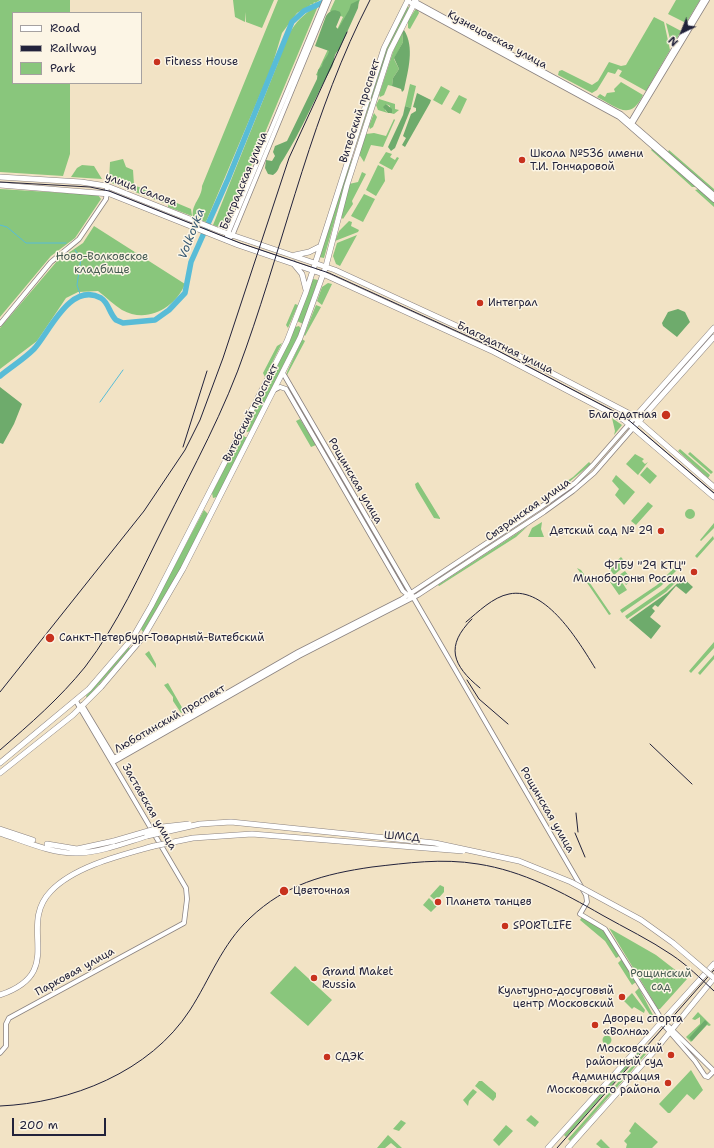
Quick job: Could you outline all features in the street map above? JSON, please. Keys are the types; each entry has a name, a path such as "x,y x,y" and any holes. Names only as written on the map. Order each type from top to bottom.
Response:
{"main road":[{"name":"Витебский проспект","path":"0,763 76,702 94,684 127,645 151,606 242,429 293,325 306,292 384,48 408,0"},
{"name":"Витебский проспект","path":"0,773 81,707 132,650 150,626 173,586 252,434 303,329 326,266 356,157 392,46 415,2"},
{"path":"349,155 356,157"},
{"name":"улица Салова","path":"0,177 86,182 108,186 200,227"},
{"name":"улица Салова","path":"0,185 108,194 200,227"},
{"path":"200,227 230,235"},
{"path":"212,231 226,240"},
{"name":"Благодатная улица","path":"230,235 326,266 498,345 637,419 714,487"},
{"name":"Благодатная улица","path":"226,240 264,254 313,269 494,352 629,423 714,497"},
{"path":"294,255 309,252 320,247"},
{"path":"293,263 303,276 306,292"},
{"path":"293,325 298,323 303,329"},
{"path":"637,419 714,328"},
{"path":"637,419 714,337"},
{"name":"Сызранская улица","path":"634,427 637,419"},
{"path":"242,429 246,434 252,434"},
{"path":"208,495 212,500 218,500"},
{"path":"201,508 207,508 211,514"},
{"path":"127,645 131,646 132,650"},
{"name":"ШМСД","path":"0,833 70,853 95,851 114,847 147,836 200,824 231,822 435,843 519,861 553,873 641,920 677,946 714,979"},
{"path":"0,829 45,844 70,849 86,848 175,824 200,824"},
{"name":"ШМСД","path":"0,995 17,989 25,983 35,969 38,953 39,914 46,898 62,882 80,872 117,857 169,842 213,836 272,835 462,851 520,862 570,883 640,921 672,944 714,979"},
{"path":"548,1148 714,964"},
{"path":"568,1148 661,1043 714,979"}],"street":[{"name":"Белградская улица","path":"230,235 325,0"},
{"name":"Белградская улица","path":"226,240 230,235 330,0"},
{"name":"Кузнецовская улица","path":"408,0 415,2 607,106 631,123 714,195"},
{"path":"631,123 703,0"},
{"path":"631,123 707,0"},
{"name":"Кузнецовская улица","path":"631,123 714,200"},
{"path":"0,324 51,262 78,241 105,201 108,194 108,186"},
{"name":"Рощинская улица","path":"282,373 408,594"},
{"name":"Рощинская улица","path":"274,390 280,387 286,389 408,594 413,598 586,895 587,902 580,914 607,931 662,1020 677,1041 695,1061 705,1076 708,1077 714,1071 670,1031"},
{"name":"Сызранская улица","path":"408,594 564,490 593,465 629,423 637,419"},
{"name":"Сызранская улица","path":"413,598 568,495 594,473 634,427"},
{"path":"564,490 568,495"},
{"name":"Люботинский проспект","path":"113,760 298,652 401,600 408,594"},
{"name":"Люботинский проспект","path":"113,760 115,761 304,653 413,598"},
{"name":"Заставская улица","path":"76,702 81,707 113,760 186,888 188,899 184,923"},
{"name":"Парковая улица","path":"0,1053 6,1046 6,1024 9,1018 184,923"},
{"path":"661,1043 670,1039 677,1041"}],"green space":[{"path":"0,0 70,0 70,12 12,12 12,84 70,84 70,154 63,176 0,172"},
{"path":"233,0 274,0 262,28 246,22 245,12 245,22 235,17"},
{"path":"278,0 320,0 315,3 314,2 313,5 310,4 311,5 297,13 282,33 272,66 206,222 193,217 194,208"},
{"path":"335,0 360,0 324,78 316,75 343,17 330,11"},
{"path":"359,0 358,8 336,54 332,67 290,149 277,171 273,175 268,174 265,168 266,160 272,161 275,156 273,152 275,146 287,141 317,79 318,70 322,66 329,51 315,46 326,16 332,11 340,12 341,15 336,27 338,29 351,4"},
{"path":"676,0 700,0 686,23 668,14"},
{"path":"318,6 226,226 222,228 213,225 287,37 303,16"},
{"path":"408,6 409,8 389,47 353,155 387,46"},
{"path":"415,10 418,10 419,13 410,29 408,28 408,21"},
{"path":"654,17 664,22 670,50 646,91 619,76 622,71 618,69 615,74 608,72 597,90 592,93 558,75 559,71 562,70 592,85 598,81 609,62 621,66 626,65"},
{"path":"666,23 681,31 672,47"},
{"path":"404,30 409,44 410,59 404,90 402,92 401,89 392,86 393,78 399,69 394,58 403,42 402,32"},
{"path":"402,32 403,42 394,59 399,69 393,78 392,86 388,85 384,95 380,97 379,95 395,46"},
{"path":"621,82 643,95 633,108 628,110 617,108 597,97 600,94 605,97 607,93 615,92 614,89"},
{"path":"410,84 416,86 411,108 405,106"},
{"path":"441,86 450,91 442,105 433,100"},
{"path":"417,93 431,100 405,147 402,145 406,138 403,136 411,114 416,111 416,108 413,107"},
{"path":"459,95 467,99 460,114 451,109"},
{"path":"379,99 395,104 395,109 399,110 394,114 390,113 390,106 386,104 385,110 388,113 378,110 376,105"},
{"path":"386,104 392,109 392,113 388,113 383,107"},
{"path":"405,106 411,108 395,148 391,151 388,147 403,115"},
{"path":"374,113 377,117 373,127 370,129 369,126"},
{"path":"394,119 395,120 383,147 371,145 364,162 359,154 366,134 374,133 386,136"},
{"path":"653,148 695,187 692,187 651,150"},
{"path":"669,150 714,189 714,193 668,152"},
{"path":"386,152 392,154 390,157 395,160 397,157 399,158 392,170 379,163"},
{"path":"123,159 126,167 133,170 134,185 165,198 166,200 164,203 109,182 110,162"},
{"path":"351,159 324,258 319,257"},
{"path":"82,165 94,166 102,179 71,177 77,168"},
{"path":"378,165 384,168 385,181 376,196 366,190"},
{"path":"362,172 366,174 352,201 353,204 343,219 341,217 349,184 358,182"},
{"name":"Ново-Волковское кладбище","path":"0,189 98,195 101,199 75,238 51,256 0,317"},
{"path":"699,189 714,202 714,207 695,190"},
{"path":"364,194 375,199 363,222 351,216"},
{"path":"172,201 191,209 192,216 168,207 169,202"},
{"path":"349,221 352,222 351,226 359,230 358,232 335,241 339,231"},
{"name":"Ново-Волковское кладбище","path":"94,226 185,284 180,293 167,306 159,311 141,315 131,314 122,310 98,291 78,292 66,298 37,341 0,369 0,328 58,260 83,243"},
{"path":"357,235 340,266 336,264 333,256 337,243"},
{"path":"313,279 318,280 303,324 297,321"},
{"path":"328,283 332,284 322,305 317,301 322,287"},
{"path":"295,304 298,305 288,328 286,325"},
{"path":"316,305 321,307 305,336 304,335"},
{"path":"678,309 685,312 690,322 677,337 663,326 662,323 668,312"},
{"path":"299,326 301,329 295,343 251,431 247,432 245,428 295,327"},
{"path":"302,339 305,341 287,375 287,372"},
{"path":"282,343 265,377 263,373 277,346"},
{"path":"0,387 22,404 14,424 3,444 0,443"},
{"path":"612,418 622,425 614,435 615,431"},
{"path":"300,419 316,445 311,447 296,421"},
{"path":"242,434 245,437 248,437 217,497 213,498 212,493"},
{"path":"680,449 710,475 708,478 678,451"},
{"path":"690,452 713,472 711,474 688,454"},
{"path":"635,454 644,459 642,461 645,464 648,462 638,475 626,464"},
{"path":"589,462 591,464 546,501 548,494 573,477"},
{"path":"647,467 657,476 650,484 640,475"},
{"path":"616,475 635,492 624,505 615,495 619,489 612,481"},
{"path":"418,482 440,519 434,518 416,488 415,484"},
{"path":"648,502 653,506 636,525 631,521"},
{"path":"688,509 692,509 694,510 694,518 688,519 685,516 685,512"},
{"path":"204,510 208,514 179,572 143,632 141,629"},
{"path":"542,522 541,529 544,537 528,537 532,528"},
{"path":"714,523 714,528 701,541 700,540"},
{"path":"528,526 516,537 439,586 438,585"},
{"path":"713,536 714,539 697,558 695,556"},
{"path":"621,557 627,564 614,575 609,568"},
{"path":"675,567 678,569 661,586 622,613 620,610 657,585"},
{"path":"577,568 581,570 611,614 609,615"},
{"path":"625,571 632,580 626,585 619,575"},
{"path":"679,575 681,577 666,592 627,619 625,616 664,589"},
{"path":"618,576 627,590 619,595 610,582"},
{"path":"683,578 693,587 686,594 676,586 658,607 655,605 652,608 655,611 650,617 661,626 651,639 629,620 667,593"},
{"path":"714,642 714,648 691,673 689,671"},
{"path":"129,647 130,649 87,698 86,696"},
{"path":"149,651 156,664 156,668 145,654"},
{"path":"714,655 714,659 700,675 698,673"},
{"path":"168,683 184,711 181,713 173,701 173,697 164,685"},
{"path":"440,885 444,887 444,892 436,901 430,896"},
{"path":"429,898 437,906 431,912 423,905"},
{"path":"582,917 604,930 620,955 618,957 616,958 605,941 580,920"},
{"name":"Рощинский сад","path":"609,928 656,955 687,979 660,1009 658,1009"},
{"path":"622,959 636,982 632,985 618,963"},
{"path":"295,966 332,1000 308,1026 270,993"},
{"path":"639,988 653,1015 650,1015 635,992"},
{"path":"632,993 645,1010 644,1013 634,1007 632,1009 624,1001"},
{"path":"698,1012 711,1025 707,1025 691,1042 686,1037 700,1024 700,1017 695,1020 692,1019"},
{"path":"705,1020 708,1023 692,1041 689,1038"},
{"path":"607,1035 612,1040 607,1045 602,1040"},
{"path":"639,1050 641,1052 566,1137 564,1135"},
{"path":"644,1053 646,1054 570,1141 568,1139"},
{"path":"691,1070 703,1090 694,1100 687,1094 670,1113 668,1113 659,1104"},
{"path":"479,1081 482,1081 496,1093 496,1097 493,1101 475,1086"},
{"path":"473,1089 477,1092 469,1101 468,1106 463,1100"},
{"path":"531,1115 539,1122 535,1127 526,1120"},
{"path":"401,1120 406,1123 399,1131 393,1129"},
{"path":"635,1122 658,1142 652,1148 626,1148 627,1144 624,1141 631,1133 629,1131"},
{"path":"506,1125 513,1131 499,1146 493,1140"},
{"path":"388,1135 402,1148 397,1148 391,1143 385,1148 377,1148"},
{"path":"601,1139 610,1148 601,1148 596,1144"}],"waterway":[{"name":"Volkovka","path":"0,376 34,349 62,311 70,302 80,297 90,295 101,298 104,300 116,320 123,323 155,320 169,310 185,293 191,262 228,179 292,22 304,11 328,0"},
{"path":"0,225 7,227 26,243 66,243"},
{"path":"75,250 81,258 77,285 81,297"},
{"path":"100,402 123,370"}],"tram line":[{"path":"0,182 90,187 109,191 240,243 329,273 487,345 625,417 714,493"},
{"path":"557,1148 714,970"}],"railway":[{"path":"0,750 55,700 85,667 97,651 128,598 197,461 238,371 332,84 370,0"},
{"path":"0,692 144,511 185,450 200,420 223,358 289,158 347,32"},
{"path":"183,447 207,371"},
{"path":"466,622 497,598 509,594 523,594 536,599 560,618 571,631 595,668"},
{"path":"472,619 463,629 458,638 455,647 455,655 463,671 480,688"},
{"path":"467,680 479,699 508,724"},
{"path":"650,744 692,784"},
{"path":"576,813 578,832"},
{"path":"575,833 585,857"},
{"path":"0,1106 27,1104 81,1091 107,1080 131,1067 153,1051 173,1032 190,1010 224,950 240,928 264,906 306,882 338,873 372,867 451,861 495,867 526,877 587,906 655,944 683,963 714,991"}],"place":[{"name":"Fitness House","path":"157,62"},
{"name":"Школа №536 имени Т.И. Гончаровой","path":"522,160"},
{"name":"Интеграл","path":"480,303"},
{"name":"Благодатная","path":"666,415"},
{"name":"Детский сад № 29","path":"661,531"},
{"name":"ФГБУ \"29 КТЦ\" Минобороны России","path":"694,572"},
{"name":"Санкт-Петербург-Товарный-Витебский","path":"50,638"},
{"name":"Цветочная","path":"284,891"},
{"name":"Планета танцев","path":"438,902"},
{"name":"SPORTLIFE","path":"505,926"},
{"name":"Grand Maket Russia","path":"314,978"},
{"name":"Культурно-досуговый центр Московский","path":"622,997"},
{"name":"Дворец спорта «Волна»","path":"595,1025"},
{"name":"Московский районный суд","path":"671,1055"},
{"name":"СДЭК","path":"327,1057"},
{"name":"Администрация Московского района","path":"668,1083"}]}
